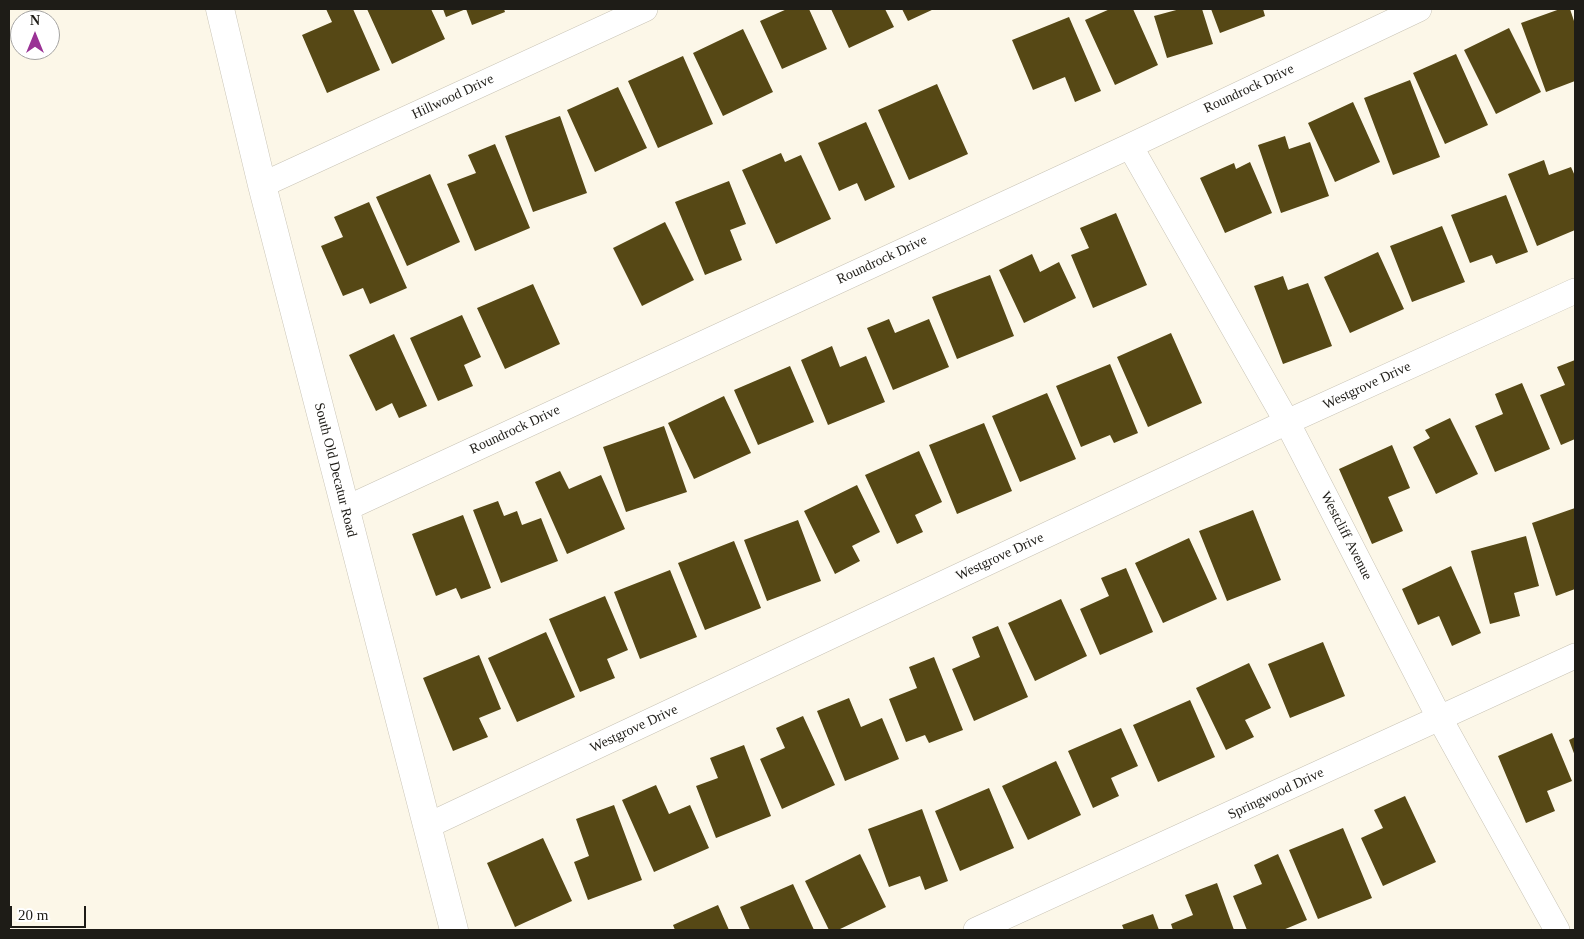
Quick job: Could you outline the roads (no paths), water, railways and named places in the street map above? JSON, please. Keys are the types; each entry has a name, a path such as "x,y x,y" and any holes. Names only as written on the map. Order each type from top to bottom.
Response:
{"street":[{"name":"South Old Decatur Road","path":"220,9 262,185 454,930"},
{"name":"Hillwood Drive","path":"262,185 645,9"},
{"name":"Roundrock Drive","path":"345,510 1130,146 1418,9"},
{"name":"Westcliff Avenue","path":"1130,146 1287,422 1440,719 1557,930"},
{"name":"Westgrove Drive","path":"427,826 1287,422 1575,291"},
{"name":"Springwood Drive","path":"976,930 1575,656"}]}
